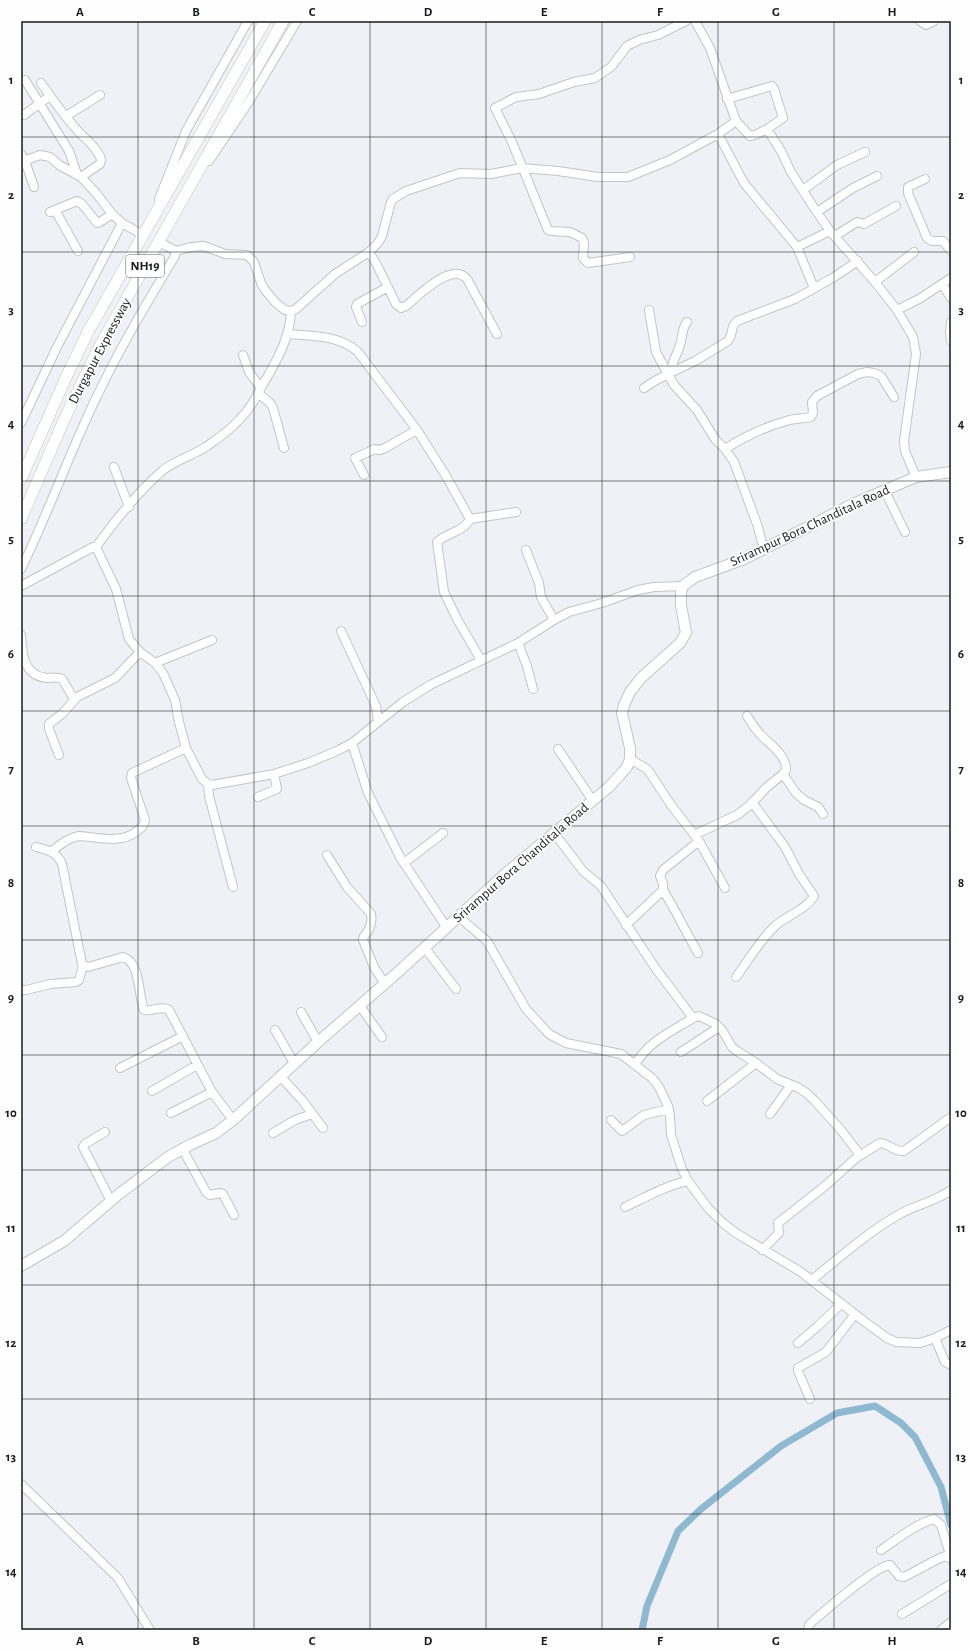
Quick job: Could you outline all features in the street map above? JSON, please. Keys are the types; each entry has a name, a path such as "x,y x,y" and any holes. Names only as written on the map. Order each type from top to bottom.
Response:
{"highway":[{"name":"Durgapur Expressway","path":"21,479 68,373 89,330 265,21"},
{"name":"Durgapur Expressway","path":"21,519 80,385 97,351 283,21"}],"main road":[{"name":"Srirampur Bora Chanditala Road","path":"683,586 700,574 732,564 764,550 855,503 916,477 951,472"},
{"path":"630,759 630,748 622,713 624,705 630,692 641,678 680,644 685,637 686,628 680,600 683,586"},
{"name":"Srirampur Bora Chanditala Road","path":"21,1266 64,1241 156,1166 182,1148 216,1133 233,1120 294,1063 385,984 505,874 593,801 620,776 630,759"}],"street":[{"path":"152,219 186,131 248,21"},
{"path":"182,199 228,135 297,21"},
{"path":"630,256 590,263 586,262 583,258 584,243 582,238 570,232 550,231 546,227 512,142 495,111 495,107 521,96 539,94 574,82 595,78 611,67 627,46 639,40 658,35 686,21"},
{"path":"695,21 710,48 727,99 736,121 750,136 767,129 783,118 772,86 727,99"},
{"path":"920,21 926,25 934,21"},
{"path":"25,80 69,151 79,176"},
{"path":"41,83 66,116 96,149 101,159 100,164 79,176"},
{"path":"66,116 100,95"},
{"path":"24,115 50,96"},
{"path":"159,242 176,251 191,247 204,246 225,254 247,255 254,262 265,290 276,303 286,310 291,311 301,306 335,274 369,252 382,236 391,202 401,194 460,173 491,174 522,168 558,171 598,178 628,177 670,160 718,134 736,121"},
{"path":"767,129 777,144 791,172 817,212 832,233 858,261 897,310 913,337 916,354 904,441 905,451 916,477"},
{"path":"718,134 744,183 797,247 814,288"},
{"path":"803,190 837,165 865,152"},
{"path":"34,187 22,159 47,156 59,165 79,176 96,193 112,214 122,223 144,235"},
{"path":"817,212 853,188 877,176"},
{"path":"925,179 908,187 908,192 929,240 943,241 951,251"},
{"path":"78,251 52,211 79,202 98,223 112,214"},
{"path":"797,247 857,222 864,224 896,206"},
{"path":"21,423 57,347 122,223"},
{"path":"21,569 50,507 98,394 132,328 175,256 176,251"},
{"path":"369,252 398,306 404,308 438,279 457,274 463,275 467,279 497,334"},
{"path":"875,282 914,252"},
{"path":"644,388 670,373 696,361 728,341 733,326 737,321 795,299 858,261"},
{"path":"897,310 951,278"},
{"path":"942,284 951,298"},
{"path":"362,322 356,307 357,304 388,286"},
{"path":"649,310 656,352 670,373 674,385 697,410 715,439 725,449 736,467 757,524 764,550"},
{"path":"21,586 93,547 96,547 129,507 163,470 171,464 206,448 233,427 247,411 280,355 288,334 291,311"},
{"path":"670,373 674,357 682,339 682,329 687,322"},
{"path":"951,322 951,341"},
{"path":"288,334 342,340 351,345 358,352 417,430 446,476 470,519"},
{"path":"243,355 249,372 259,391 273,408 284,448"},
{"path":"725,449 741,439 775,424 811,417 813,413 812,402 817,396 862,373 874,373 880,376 894,397"},
{"path":"364,475 355,458 375,449 380,450 385,448 417,430"},
{"path":"114,467 129,507"},
{"path":"885,491 905,532"},
{"path":"470,519 516,512"},
{"path":"470,519 468,524 440,539 437,542 437,545 441,562 441,578 444,592 457,619 481,660"},
{"path":"96,547 116,590 129,639 140,652 154,663 163,673 173,694 186,748 202,779 208,784 216,785 274,774 318,759 352,743 403,702 430,685 518,643 554,620 577,609 602,603 638,590 654,587 683,586"},
{"path":"526,550 539,583 541,597 554,620"},
{"path":"341,631 376,706 378,722"},
{"path":"21,635 22,655 28,669 41,676 62,679 74,699"},
{"path":"154,663 212,640"},
{"path":"518,643 534,689"},
{"path":"59,755 49,729 49,724 63,713 74,699 115,678 140,652"},
{"path":"698,953 677,912 663,890 663,884 660,876 661,872 696,838 737,815 763,790 783,774 786,766 783,759 760,734 747,716"},
{"path":"352,743 368,793 404,863 447,928"},
{"path":"51,852 64,842 79,836 121,839 133,834 144,825 145,820 131,778 132,773 186,748"},
{"path":"558,749 593,801"},
{"path":"630,759 650,772 671,805 696,838 725,888"},
{"path":"258,797 277,789 274,774"},
{"path":"783,774 796,793 804,800 818,807 823,814"},
{"path":"208,784 209,796 233,887"},
{"path":"736,977 755,948 772,930 797,912 814,896 799,874 785,847 752,802"},
{"path":"404,863 443,833"},
{"path":"554,833 583,872 601,886 656,969 693,1018"},
{"path":"21,990 50,984 76,982 79,980 83,966 80,959 60,858 51,852 36,847"},
{"path":"327,855 347,887 370,914 371,918 369,930 363,936 363,940 374,967 385,984"},
{"path":"626,925 663,890"},
{"path":"459,917 487,942 526,1009 549,1034 566,1043 621,1054 652,1078 664,1096 668,1109 671,1134 682,1169 688,1181 708,1208 736,1234 801,1272 887,1338 896,1342 920,1343 936,1338 951,1330"},
{"path":"425,948 456,989"},
{"path":"83,966 88,967 123,957 130,962 137,976 144,1010 147,1011 167,1008 212,1092 233,1120"},
{"path":"360,1006 382,1037"},
{"path":"301,1012 318,1042"},
{"path":"635,1064 651,1044 693,1018 699,1016 706,1018 719,1027 732,1047 777,1079 805,1092 814,1100 860,1155"},
{"path":"680,1052 719,1027"},
{"path":"275,1030 294,1063"},
{"path":"120,1068 183,1036"},
{"path":"707,1101 756,1063"},
{"path":"152,1091 197,1065"},
{"path":"280,1076 323,1128"},
{"path":"770,1114 791,1085"},
{"path":"171,1113 212,1092"},
{"path":"611,1120 622,1131 644,1115 668,1109"},
{"path":"273,1133 286,1125 312,1114"},
{"path":"762,1250 779,1233 778,1223 825,1186 860,1155 880,1143 884,1143 898,1151 904,1151 951,1117"},
{"path":"105,1132 85,1144 83,1147 112,1201"},
{"path":"182,1148 206,1192 210,1195 220,1193 223,1194 234,1215"},
{"path":"625,1207 656,1191 688,1181"},
{"path":"812,1280 873,1230 900,1214 927,1201 942,1196 951,1190"},
{"path":"798,1343 841,1304"},
{"path":"810,1399 798,1368 826,1352 855,1314"},
{"path":"936,1338 945,1362 951,1364"},
{"path":"21,1484 118,1578 150,1630"},
{"path":"881,1550 908,1532 934,1519 941,1525 951,1558"},
{"path":"808,1630 813,1621 861,1582 884,1566 890,1565 899,1576 904,1577 940,1558 946,1556 951,1558"},
{"path":"902,1614 951,1584"},
{"path":"940,1630 951,1622"}],"waterway":[{"path":"642,1630 647,1606 678,1531 701,1509 781,1446 837,1413 875,1406 901,1423 915,1437 941,1487 951,1525"}]}
